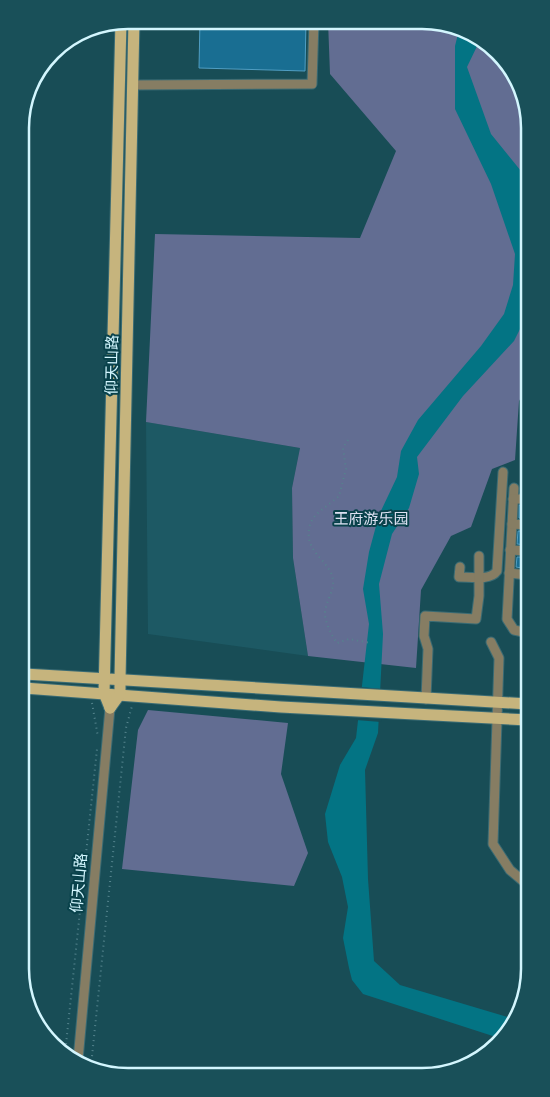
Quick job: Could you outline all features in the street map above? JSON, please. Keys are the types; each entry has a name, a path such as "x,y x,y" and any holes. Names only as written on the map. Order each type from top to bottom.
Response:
{"main road":[{"name":"仰天山路","path":"110,708 104,693 120,29"},
{"name":"仰天山路","path":"120,694 134,29"},
{"path":"29,674 282,691 521,704"},
{"path":"29,688 281,707 521,720"},
{"path":"110,708 120,694"}],"street":[{"path":"132,85 312,84 314,29"},
{"path":"460,567 458,577 488,577 494,575 497,570 503,472"},
{"path":"514,488 507,619 514,630 521,632"},
{"path":"513,499 521,499"},
{"path":"512,524 521,525"},
{"path":"510,550 521,551"},
{"path":"423,699 428,649 424,636 425,616 476,619 479,577 478,556"},
{"path":"509,573 521,574"},
{"path":"491,642 498,658 493,844 510,870 521,879"},
{"name":"仰天山路","path":"78,1055 110,708"}],"path":[{"path":"348,440 343,448 346,469 340,496 328,503 312,520 309,530 309,543 331,573 332,590 325,616 336,643 349,639 371,643"},
{"path":"86,692 94,706 98,738"},
{"path":"91,1061 126,728 131,707 139,695"},
{"path":"66,1047 97,747"}],"shaded area":[{"path":"458,36 477,45 467,67 491,134 521,171 521,327 514,341 463,396 417,457 419,474 409,508 392,534 379,584 383,634 378,733 365,770 368,879 374,961 400,985 509,1017 494,1037 363,994 352,980 343,938 348,907 342,877 328,842 325,814 340,765 356,738 369,624 363,589 369,552 379,515 397,477 401,451 418,420 481,346 504,314 513,285 515,254 491,184 455,109 455,46"},
{"path":"146,422 300,448 292,488 293,558 308,656 148,634"}],"green space":[{"name":"王府游乐园","path":"328,29 429,29 442,31 454,34 477,45 497,62 511,84 520,114 521,398 519,401 515,460 492,469 471,527 451,536 421,590 416,668 308,656 293,558 292,488 300,448 146,422 155,234 360,238 396,151 330,74"},
{"path":"148,710 288,723 281,774 308,853 294,886 122,869 138,730"}],"pier":[{"path":"360,687 383,689 381,722 356,720"}],"building":[{"path":"200,29 306,29 305,71 199,68"},
{"path":"519,505 521,505 521,518 519,518"},
{"path":"518,531 521,531 521,544 517,544"},
{"path":"517,557 521,557 521,568 516,567"}]}
